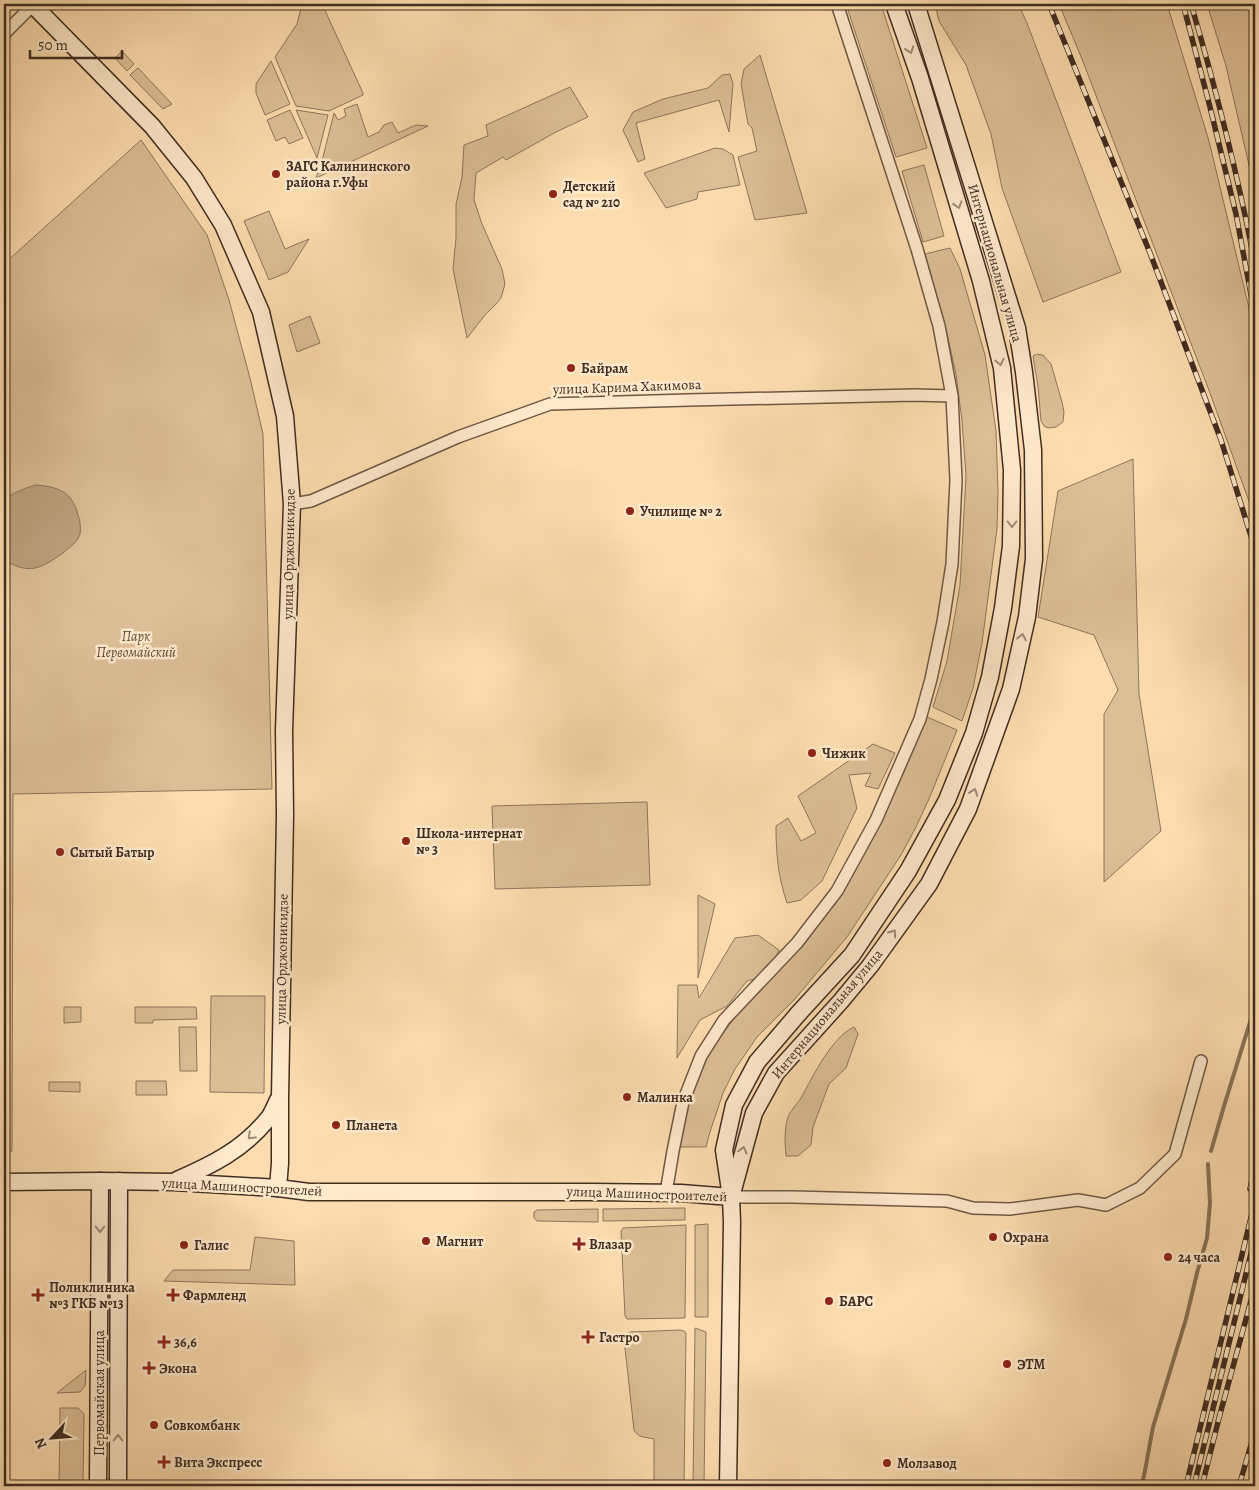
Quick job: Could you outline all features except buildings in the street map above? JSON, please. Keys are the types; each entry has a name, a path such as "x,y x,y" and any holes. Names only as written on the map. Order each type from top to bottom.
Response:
{"main road":[{"name":"улица Орджоникидзе","path":"33,4 152,126 194,178 223,225 261,312 285,416 292,504 284,730 285,815 280,1163 278,1188"},
{"name":"Интернациональная улица","path":"728,1486 732,1229 731,1197 724,1150 734,1105 758,1062 798,1014 852,955 908,871 947,800 974,733 990,677 1003,608 1011,546 1012,470 1002,368 981,281 920,78 894,4"},
{"name":"Интернациональная улица","path":"731,1197 754,1113 776,1073 870,966 929,884 968,809 1011,688 1026,617 1034,559 1033,450 1024,372 1016,328 916,4"},
{"name":"улица Орджоникидзе","path":"172,1182 211,1165 238,1148 268,1119 280,1098"},
{"name":"Первомайская улица","path":"98,1486 100,1181"},
{"name":"Первомайская улица","path":"118,1486 119,1181"},
{"name":"улица Машиностроителей","path":"4,1182 172,1182 278,1188 310,1192 681,1193 731,1197"}],"street":[{"path":"4,34 33,4"},
{"path":"666,1193 683,1102 701,1056 724,1020 797,943 836,891 876,820 920,719 931,680 943,622 952,564 956,480 952,396 939,326 917,249 837,4"},
{"name":"улица Карима Хакимова","path":"292,504 311,501 458,437 550,404 952,396"},
{"name":"улица Машиностроителей","path":"731,1197 947,1201 973,1208 995,1209 1010,1209 1078,1200 1106,1204 1140,1188 1175,1154 1201,1062"}],"green space":[{"path":"302,4 322,4 363,93 363,95 329,111 296,106 275,57 297,24"},
{"path":"846,4 881,4 927,148 896,157"},
{"path":"935,4 1018,4 1027,23 1121,272 1043,302 1002,188 991,134 966,65 939,21"},
{"path":"1059,4 1167,4 1209,141 1249,308 1255,356 1255,518 1210,393 1082,59"},
{"path":"1207,4 1251,4 1255,9 1255,191 1226,66"},
{"path":"122,51 134,64 127,71 115,58"},
{"path":"760,55 807,213 755,220 738,157 757,151 752,128 748,124 741,84 744,69"},
{"path":"271,61 290,104 265,115 256,93 256,84"},
{"path":"138,68 172,104 163,109 130,75"},
{"path":"730,74 733,84 729,132 719,100 636,123 645,159 638,162 623,130 633,112 663,99 708,88 722,75"},
{"path":"570,87 588,117 556,132 506,160 503,157 476,173 474,200 482,224 502,269 505,284 501,298 467,338 453,269 456,238 456,204 462,177 464,145 488,136 486,125"},
{"path":"357,104 368,137 379,132 384,125 392,122 398,133 416,125 428,126 316,178 334,113 338,120 346,116 344,109"},
{"path":"290,110 303,138 289,144 285,137 276,141 267,120"},
{"path":"296,110 328,115 317,158"},
{"name":"Парк Первомайский","path":"141,140 207,235 229,300 263,434 272,789 13,794 12,1151 4,1152 4,264"},
{"path":"715,148 723,149 733,155 740,185 698,192 697,199 666,208 644,173"},
{"path":"924,165 944,236 923,242 902,171"},
{"path":"269,211 285,249 309,239 288,272 269,280 244,221"},
{"path":"950,248 960,269 985,355 996,431 998,491 997,529 982,643 973,688 962,721 933,707 947,661 960,585 966,476 956,374 946,329 925,254"},
{"path":"310,316 320,343 297,352 289,325"},
{"path":"1037,354 1043,355 1051,364 1062,402 1063,422 1056,427 1048,428 1041,421 1033,356"},
{"path":"1133,459 1139,694 1161,831 1104,882 1104,714 1118,690 1094,635 1038,617 1058,491"},
{"path":"927,717 957,730 929,799 901,855 847,937 794,1000 757,1037 735,1069 723,1093 706,1147 679,1147 688,1101 711,1049 741,1010 789,958 881,821"},
{"path":"873,744 895,753 878,789 865,786 871,773 849,775 857,808 822,881 801,900 787,903 778,865 776,826 788,818 801,841 816,833 798,796"},
{"path":"647,802 650,885 495,889 492,806"},
{"path":"698,895 715,904 698,978"},
{"path":"758,935 779,950 773,963 758,978 747,981 727,1006 700,1020 677,1058 678,985 697,985 699,998 735,938"},
{"path":"211,996 265,996 264,1093 210,1092"},
{"path":"64,1007 81,1007 81,1022 64,1023"},
{"path":"135,1007 196,1007 197,1019 153,1020 153,1023 135,1023"},
{"path":"179,1027 196,1027 197,1071 180,1071"},
{"path":"854,1027 858,1034 846,1068 829,1084 813,1127 811,1145 798,1156 786,1156 785,1131 789,1114 801,1098 831,1048 838,1039"},
{"path":"136,1081 166,1081 167,1095 136,1095"},
{"path":"49,1082 80,1082 80,1092 49,1091"},
{"path":"685,1208 685,1220 603,1221 603,1209"},
{"path":"598,1209 598,1222 537,1221 534,1218 534,1212 537,1210"},
{"path":"708,1224 708,1317 695,1317 695,1225"},
{"path":"686,1225 685,1318 627,1319 625,1316 621,1231 623,1228"},
{"path":"255,1237 294,1241 295,1285 164,1281 173,1270 250,1270"},
{"path":"695,1328 706,1332 704,1486 693,1486"},
{"path":"680,1330 686,1333 684,1486 654,1486 654,1439 640,1436 634,1430 624,1339 626,1334 630,1332"},
{"path":"86,1370 85,1386 80,1392 57,1393"},
{"path":"60,1408 78,1408 84,1414 83,1486 59,1486"}],"shaded area":[{"path":"36,485 51,487 68,495 72,500 80,522 80,534 75,542 63,553 48,563 28,569 13,565 4,560 4,501 23,489"}],"waterway":[{"path":"1211,1151 1255,1006"},
{"path":"1141,1486 1153,1427 1186,1319 1207,1238 1210,1203 1208,1164"}],"railway":[{"path":"1049,4 1150,253 1221,440 1255,549"},
{"path":"1183,4 1236,214 1255,316"},
{"path":"1191,4 1226,133 1255,264"},
{"path":"1250,1189 1255,1165"},
{"path":"1186,1486 1255,1201"},
{"path":"1194,1486 1255,1237"},
{"path":"1202,1486 1255,1286"},
{"path":"1239,1486 1255,1431"}],"place":[{"name":"ЗАГС Калининского района г.Уфы","path":"276,174"},
{"name":"Детский сад № 210","path":"553,194"},
{"name":"Байрам","path":"571,368"},
{"name":"Училище № 2","path":"630,511"},
{"name":"Чижик","path":"812,753"},
{"name":"Школа-интернат № 3","path":"406,841"},
{"name":"Сытый Батыр","path":"60,852"},
{"name":"Малинка","path":"627,1097"},
{"name":"Планета","path":"336,1125"},
{"name":"Охрана","path":"993,1237"},
{"name":"Магнит","path":"426,1241"},
{"name":"Влазар","path":"579,1244"},
{"name":"Галис","path":"184,1245"},
{"name":"24 часа","path":"1168,1257"},
{"name":"Поликлиника №3 ГКБ №13","path":"38,1295"},
{"name":"Фармленд","path":"173,1295"},
{"name":"БАРС","path":"829,1301"},
{"name":"Гастро","path":"588,1337"},
{"name":"36,6","path":"164,1342"},
{"name":"ЭТМ","path":"1007,1364"},
{"name":"Экона","path":"149,1368"},
{"name":"Совкомбанк","path":"154,1425"},
{"name":"Вита Экспресс","path":"164,1462"},
{"name":"Молзавод","path":"887,1463"}]}
